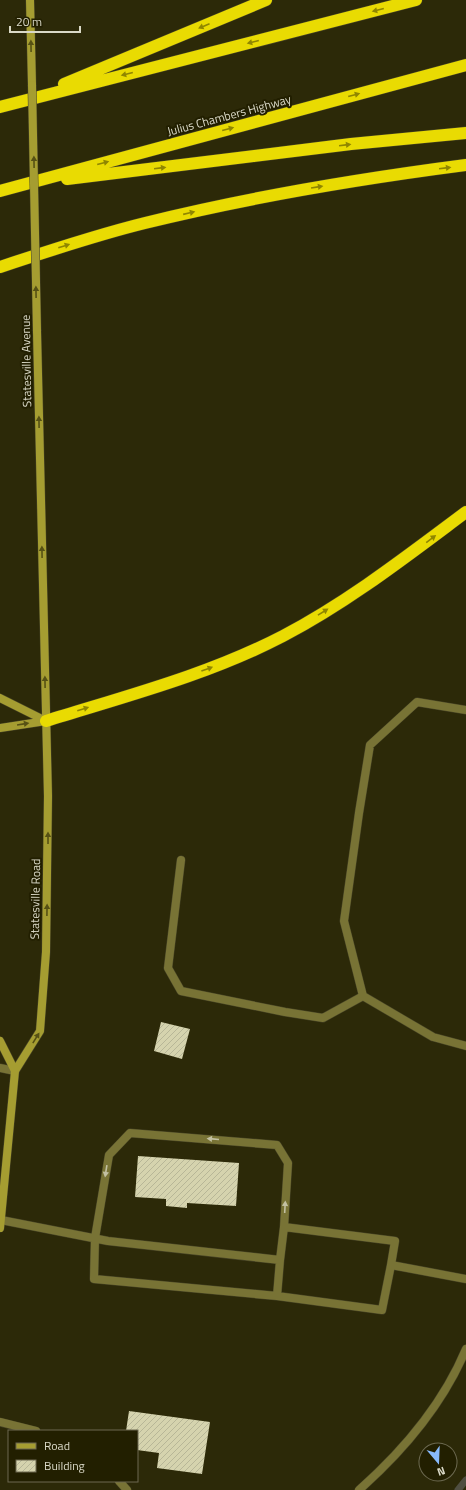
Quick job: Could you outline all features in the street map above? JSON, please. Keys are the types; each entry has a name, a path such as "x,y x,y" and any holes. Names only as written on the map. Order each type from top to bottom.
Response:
{"highway":[{"path":"24,101 266,0"},
{"path":"0,107 416,0"},
{"name":"Julius Chambers Highway","path":"0,191 466,65"},
{"path":"24,184 343,145 466,133"},
{"path":"0,267 82,240 145,223 220,206 303,189 466,165"},
{"path":"46,721 209,669 282,636 321,614 366,585 466,512"}],"main road":[{"name":"Statesville Avenue","path":"30,0 46,721"},
{"path":"0,698 46,721"},
{"path":"0,728 46,721"},
{"name":"Statesville Road","path":"0,1224 3,1169 15,1071 40,1031 46,952 48,877 46,721"},
{"path":"0,1041 15,1071"}],"street":[{"path":"466,710 417,702 370,745 344,921 363,996 433,1037 466,1046"},
{"path":"181,860 168,968 181,991 285,1012 323,1018 363,996"},
{"path":"0,1068 15,1071"},
{"path":"277,1296 284,1227 288,1163 277,1145 130,1133 109,1155 95,1238 94,1279 277,1296 382,1310 394,1242 284,1227"},
{"path":"0,1224 108,1240 280,1260"},
{"path":"390,1265 466,1279"},
{"path":"358,1490 383,1469 428,1415 466,1349"},
{"path":"0,1422 32,1430"},
{"path":"120,1482 127,1490"}],"building":[{"path":"161,1022 190,1029 182,1059 154,1051"},
{"path":"138,1156 239,1163 236,1206 187,1203 187,1208 166,1206 166,1199 135,1197"},
{"path":"129,1411 210,1422 202,1474 157,1468 159,1453 138,1450 138,1430 126,1430"}],"waterway":[{"path":"458,1490 466,1480"}]}
